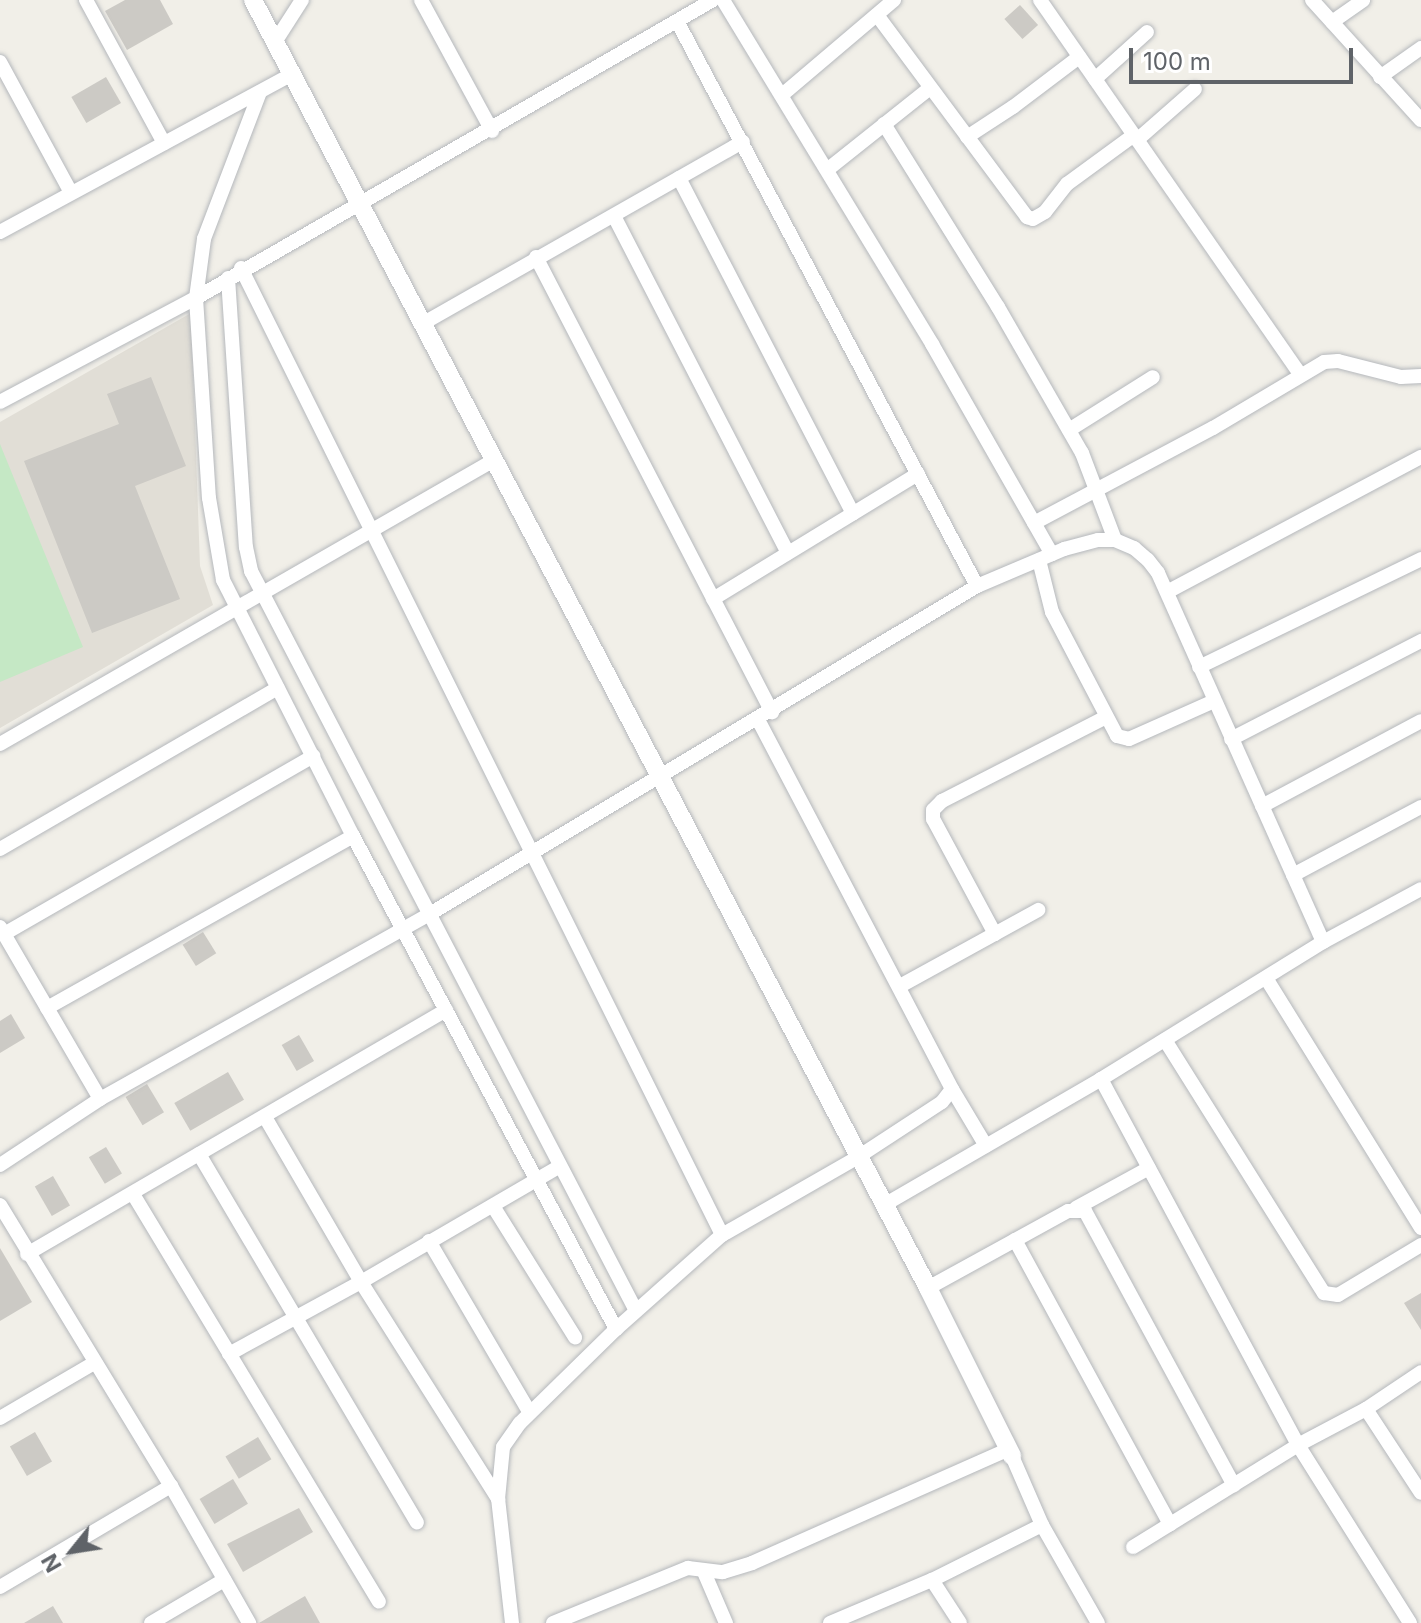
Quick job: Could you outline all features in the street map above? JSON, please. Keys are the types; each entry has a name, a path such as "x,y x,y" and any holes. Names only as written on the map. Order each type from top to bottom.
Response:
{"street":[{"path":"86,0 164,143"},
{"path":"253,0 928,1288 1042,1525 1098,1623"},
{"path":"275,42 302,0"},
{"path":"421,0 492,131"},
{"path":"0,402 196,298 241,268 492,131 713,0"},
{"path":"723,0 827,170 1034,523 1045,557 1052,612 1117,736 1129,739 1214,701"},
{"path":"782,95 894,0"},
{"path":"1040,0 1300,374"},
{"path":"1312,0 1421,120"},
{"path":"1332,22 1363,0"},
{"path":"877,15 1019,210 1033,219 1052,206 1067,184 1136,137 1195,89"},
{"path":"677,21 977,586"},
{"path":"1095,79 1147,32"},
{"path":"1380,77 1421,48"},
{"path":"967,137 1079,57"},
{"path":"0,62 71,193"},
{"path":"0,232 292,74"},
{"path":"827,170 930,88"},
{"path":"0,99 15,90"},
{"path":"260,92 204,239 196,298 215,546 223,580 353,836 616,1329"},
{"path":"884,124 998,307 1069,430 1098,490 1115,540"},
{"path":"422,324 743,142"},
{"path":"679,178 853,514"},
{"path":"614,216 788,553"},
{"path":"536,257 772,712"},
{"path":"241,268 722,1235"},
{"path":"228,278 246,547 262,594 636,1311"},
{"path":"1034,523 1213,428 1324,362 1338,361 1401,377 1421,376"},
{"path":"1069,430 1153,377"},
{"path":"1167,592 1421,457"},
{"path":"0,744 494,460"},
{"path":"713,599 918,474"},
{"path":"0,1165 100,1099 533,854 977,586 1045,557 1098,540 1115,540 1134,548 1148,560 1167,592 1323,942"},
{"path":"1199,667 1421,559"},
{"path":"1231,739 1421,641"},
{"path":"0,849 278,688"},
{"path":"995,934 933,819 933,810 942,801 1106,717"},
{"path":"758,719 952,1089 986,1146"},
{"path":"1262,806 1421,721"},
{"path":"100,1099 2,930 313,756"},
{"path":"1293,875 1421,807"},
{"path":"47,1008 353,836"},
{"path":"884,1205 1101,1079 1323,942 1421,889"},
{"path":"900,986 1038,910"},
{"path":"1266,978 1421,1228"},
{"path":"27,1254 446,1010"},
{"path":"1165,1040 1324,1293 1338,1295 1421,1245"},
{"path":"1101,1079 1298,1445 1410,1623"},
{"path":"512,1623 498,1499 503,1447 530,1413 616,1329 722,1235 858,1157 942,1102 952,1089"},
{"path":"265,1117 361,1282 498,1499"},
{"path":"199,1154 417,1522"},
{"path":"229,1354 361,1282 560,1166"},
{"path":"928,1288 1149,1168"},
{"path":"133,1194 379,1602"},
{"path":"0,1205 27,1254 171,1486 249,1623"},
{"path":"493,1206 575,1337"},
{"path":"1076,1208 1090,1215 1234,1485"},
{"path":"1015,1240 1170,1524"},
{"path":"429,1241 530,1413"},
{"path":"0,1418 94,1363"},
{"path":"1133,1547 1298,1445 1366,1409 1421,1372"},
{"path":"1366,1409 1421,1493"},
{"path":"553,1623 688,1568 723,1572 752,1563 1010,1453"},
{"path":"0,1587 171,1486"},
{"path":"830,1623 932,1580 1042,1525"},
{"path":"704,1572 726,1623"},
{"path":"151,1623 224,1580"},
{"path":"932,1580 960,1623"}],"shaded area":[{"path":"191,313 200,566 213,605 0,728 0,422"}],"green space":[{"path":"0,444 83,647 0,682"}],"building":[{"path":"125,0 160,0 173,24 127,50 105,11"},
{"path":"1020,5 1038,25 1022,39 1004,19"},
{"path":"106,77 121,103 86,123 71,97"},
{"path":"151,377 186,466 135,486 180,599 92,633 24,461 119,424 107,394"},
{"path":"203,932 216,953 196,966 183,945"},
{"path":"11,1014 25,1038 0,1053 0,1021"},
{"path":"299,1035 314,1061 297,1071 282,1045"},
{"path":"228,1072 244,1100 190,1131 174,1103"},
{"path":"147,1084 164,1112 143,1125 126,1097"},
{"path":"106,1147 122,1174 105,1184 89,1157"},
{"path":"53,1176 70,1205 52,1216 35,1186"},
{"path":"0,1248 32,1302 0,1321"},
{"path":"1421,1293 1421,1330 1404,1303"},
{"path":"35,1432 52,1461 27,1476 10,1446"},
{"path":"258,1437 271,1459 239,1479 225,1457"},
{"path":"233,1479 248,1504 215,1524 200,1499"},
{"path":"299,1508 313,1532 243,1572 227,1544"},
{"path":"305,1596 320,1623 259,1623"},
{"path":"53,1606 63,1623 24,1623"}]}
